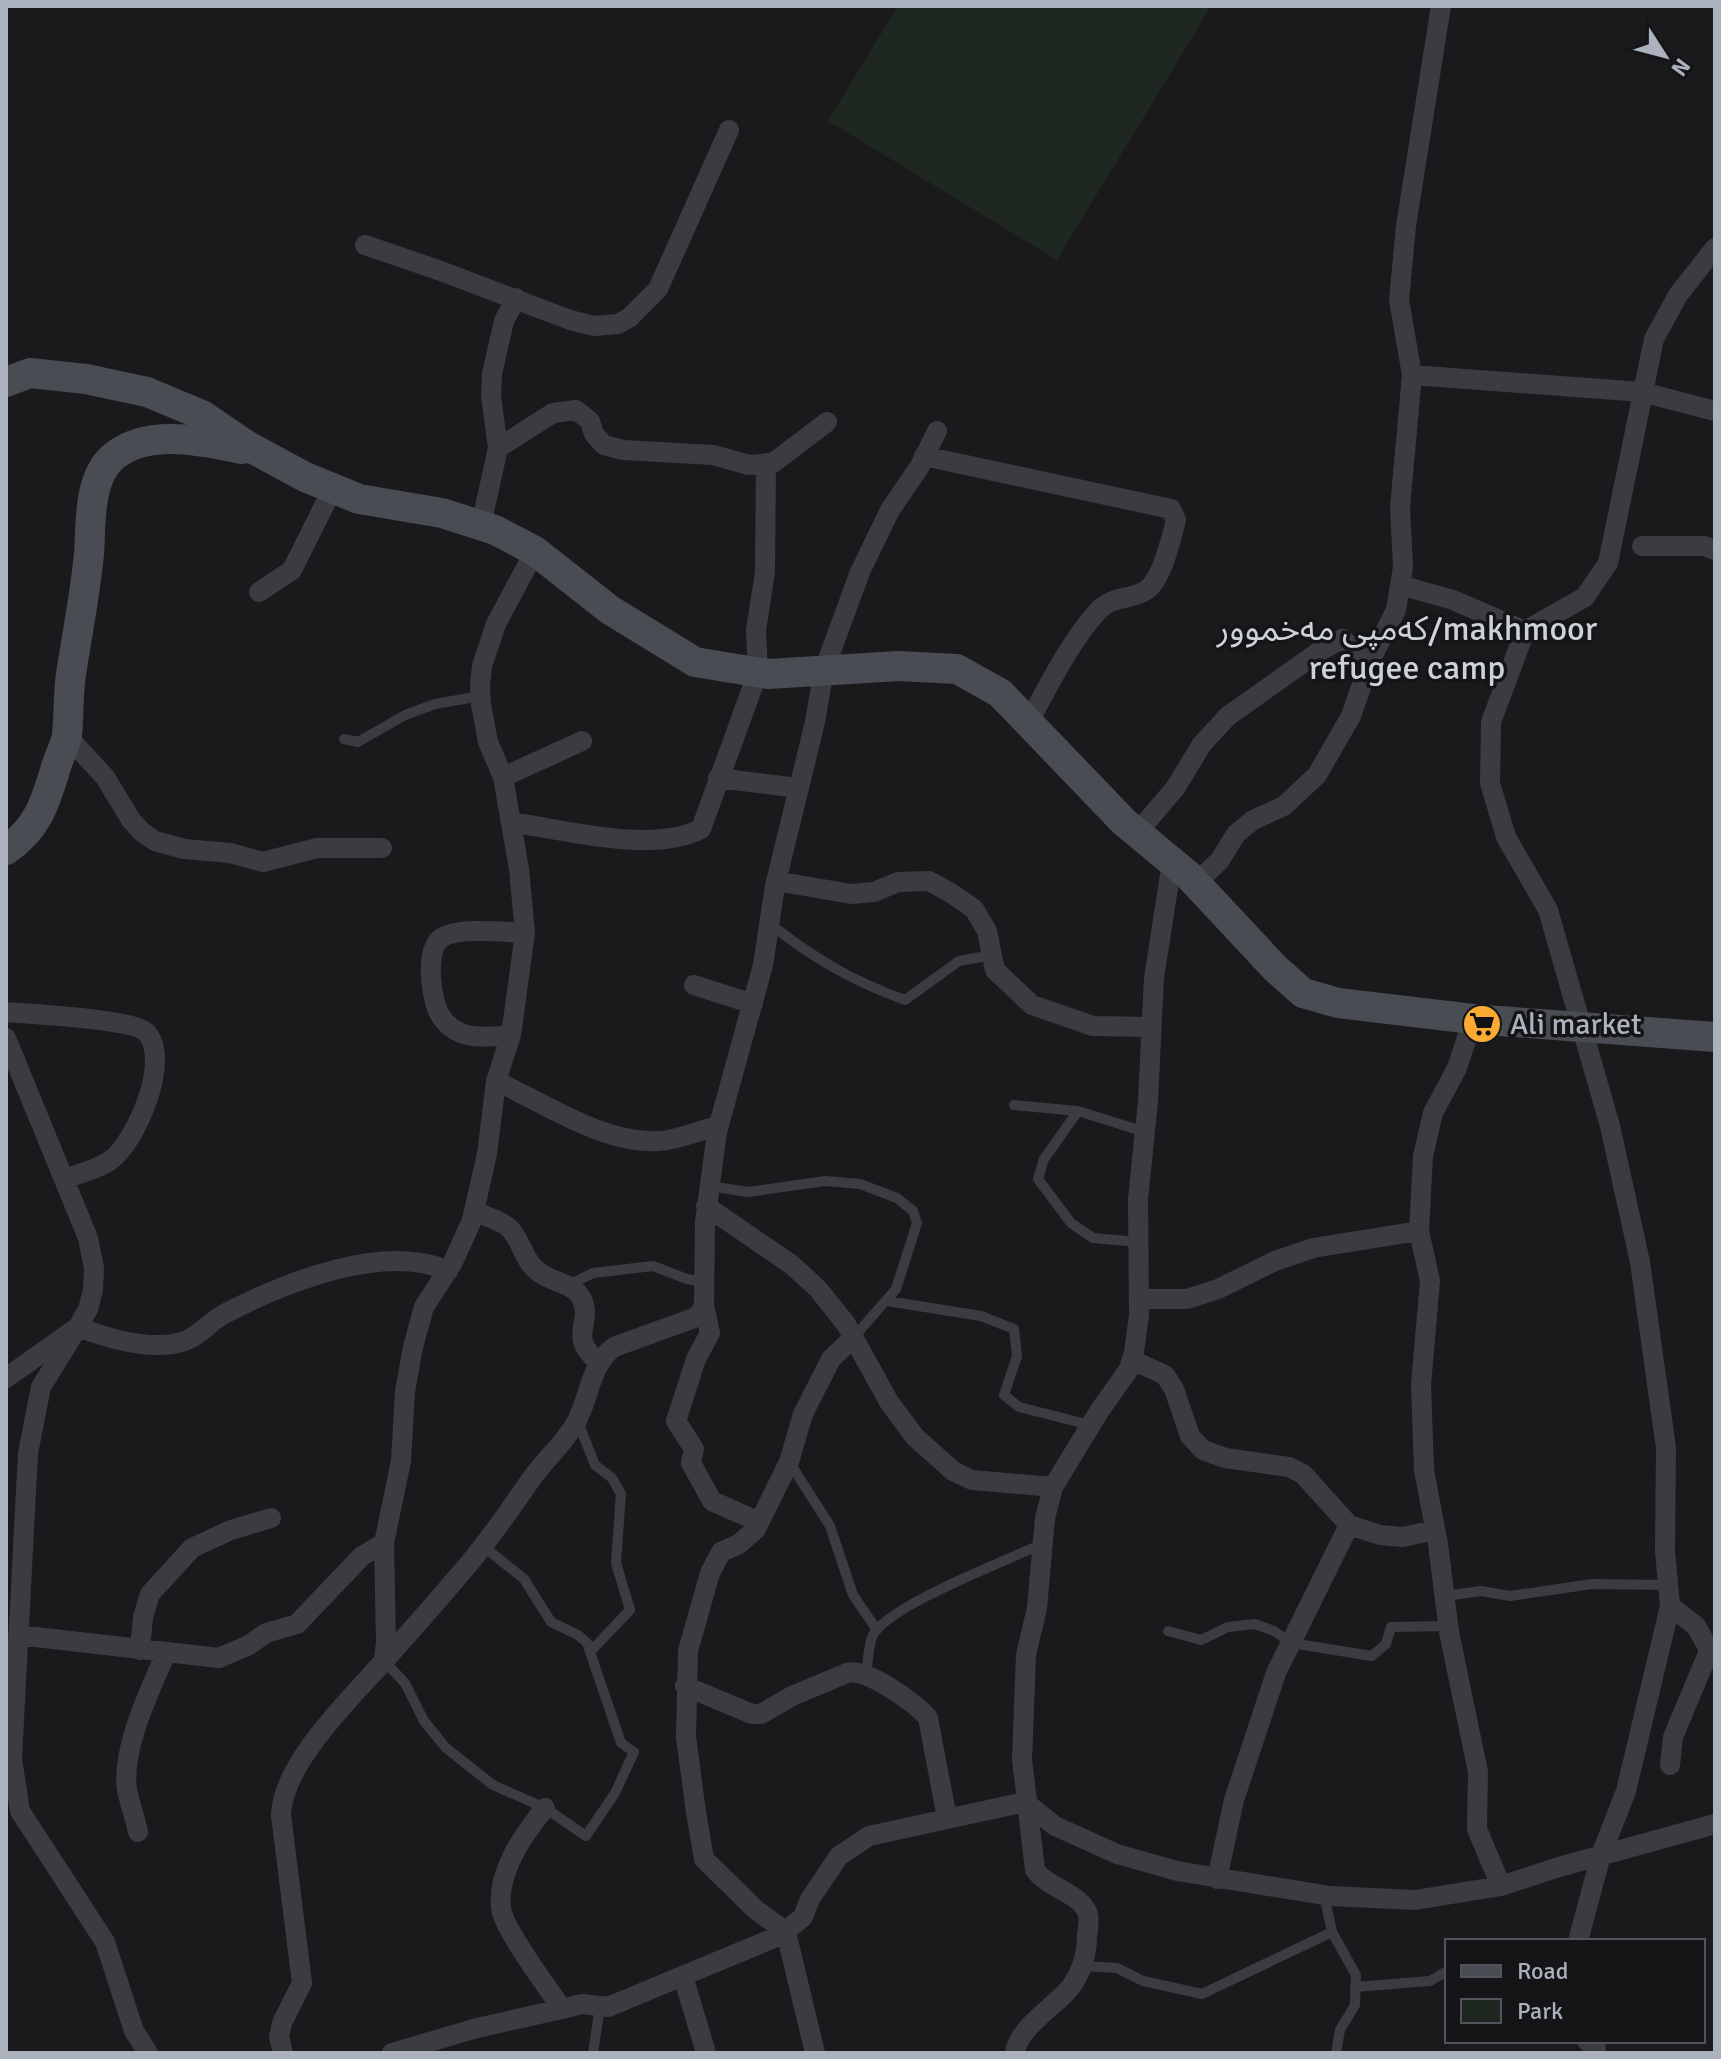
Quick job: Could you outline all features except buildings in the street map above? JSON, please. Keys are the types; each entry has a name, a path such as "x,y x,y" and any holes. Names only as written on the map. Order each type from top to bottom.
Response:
{"street":[{"path":"1196,883 1220,860 1236,834 1253,820 1284,806 1317,775 1351,716 1370,661 1396,610 1403,567 1400,507 1412,375 1399,300 1406,226 1441,6"},
{"path":"365,245 570,320 594,326 618,324 629,318 658,289 729,130"},
{"path":"1579,1939 1601,1855 1626,1791 1669,1595 1665,1551 1666,1448 1640,1262 1610,1126 1548,910 1506,837 1490,783 1491,722 1525,631 1585,597 1608,563 1654,339 1678,295 1715,248"},
{"path":"481,525 498,448 491,396 492,374 504,321 516,298"},
{"path":"6,382 30,373 86,379 147,392 202,415 259,452 359,499 442,513 481,525 535,551 610,610 695,662 768,674 899,666 957,669 1000,693 1137,833 1196,883 1275,968 1303,993 1338,1003 1473,1019 1715,1037"},
{"path":"1412,375 1642,392 1715,411"},
{"path":"498,448 553,413 576,410 590,421 594,434 604,445 623,450 713,455 749,465 773,463 827,422"},
{"path":"759,1522 712,1501 691,1463 694,1449 676,1421 696,1359 710,1333 704,1305 708,1196 719,1126 763,965 776,881 815,722 824,670 860,572 890,510 937,431"},
{"path":"6,850 34,823 46,802 67,736 67,700 88,560 93,498 102,470 111,457 128,447 152,441 198,440 259,452"},
{"path":"924,456 1171,509 1176,520 1156,582 1144,592 1109,601 1098,610 1071,648 1028,723"},
{"path":"511,822 617,840 686,837 701,829 758,672 756,630 765,572 766,463"},
{"path":"259,592 292,570 333,488"},
{"path":"1642,546 1704,546 1715,550"},
{"path":"384,1661 384,1543 401,1461 405,1392 413,1347 424,1307 448,1271 474,1211 487,1154 496,1081 511,1035 525,933 519,869 503,777 488,742 481,696 482,666 496,624 535,551"},
{"path":"1400,585 1453,600 1525,631"},
{"path":"1137,833 1176,787 1202,744 1228,716 1342,639 1370,661"},
{"path":"67,736 105,777 131,820 155,841 184,849 230,853 263,862 317,848 382,848"},
{"path":"503,777 582,741"},
{"path":"718,778 798,788"},
{"path":"1015,2053 1015,2047 1025,2032 1070,1988 1083,1966 1087,1944 1088,1913 1080,1902 1043,1881 1035,1870 1022,1759 1026,1655 1037,1608 1043,1544 1053,1487 1132,1360 1139,1299 1138,1199 1151,1027 1157,954 1172,862"},
{"path":"776,881 851,894 874,892 898,882 929,881 974,909 987,931 995,970 1032,1005 1093,1026 1151,1027"},
{"path":"511,1035 480,1037 463,1034 443,1020 438,1012 430,966 432,951 439,939 452,933 525,933"},
{"path":"694,985 753,1004"},
{"path":"6,1012 127,1023 145,1032 155,1049 153,1074 142,1115 128,1144 109,1162 65,1179"},
{"path":"1473,1019 1457,1068 1433,1113 1423,1156 1419,1231 1430,1281 1421,1385 1424,1470 1467,1728 1478,1772 1477,1829 1501,1886"},
{"path":"6,1038 88,1238 94,1268 88,1309 41,1387 28,1453 18,1635 11,1688 12,1759 20,1811 105,1942 134,2031 148,2053"},
{"path":"496,1081 599,1131 632,1138 656,1142 719,1126"},
{"path":"708,1196 792,1265 827,1299 854,1337 889,1402 915,1437 953,1471 972,1480 1053,1487"},
{"path":"474,1211 508,1227 538,1272 577,1290 584,1303 582,1342 598,1362"},
{"path":"1139,1299 1187,1299 1313,1248 1419,1231"},
{"path":"78,1327 109,1339 154,1344 185,1341 221,1315 280,1287 326,1271 399,1260 429,1262 448,1271"},
{"path":"283,2053 279,2037 282,2023 302,1983 281,1803 322,1730 483,1546 577,1420 585,1407 598,1362 614,1347 694,1318 704,1305"},
{"path":"6,1378 78,1327"},
{"path":"815,2053 786,1932 755,1909 704,1859 686,1737 685,1686 688,1651 710,1573 721,1552 739,1544 756,1529 789,1462 803,1414 831,1359 854,1337"},
{"path":"1132,1360 1165,1375 1174,1389 1190,1436 1203,1450 1225,1458 1289,1467 1303,1474 1349,1525 1380,1535 1403,1537 1435,1530"},
{"path":"140,1650 143,1617 150,1594 192,1548 231,1530 271,1518"},
{"path":"1217,1879 1234,1800 1276,1673 1349,1525"},
{"path":"18,1635 219,1658 240,1650 266,1633 297,1624 362,1556 384,1543"},
{"path":"1669,1595 1696,1626 1712,1656 1678,1723 1670,1751 1670,1765"},
{"path":"138,1832 127,1787 132,1746 148,1694 166,1653"},
{"path":"685,1686 752,1714 761,1714 792,1696 847,1673 855,1671 866,1675 921,1709 928,1718 947,1818"},
{"path":"392,2053 477,2028 582,2004 608,2007 786,1932 803,1917 810,1899 839,1856 869,1836 1025,1802"},
{"path":"1025,1802 1055,1826 1117,1854 1177,1871 1324,1895 1415,1900 1501,1886 1715,1824"},
{"path":"545,1808 517,1846 503,1883 501,1911 523,1952 562,2009"},
{"path":"683,1976 706,2053"}],"lane":[{"path":"344,739 358,742 405,715 435,704 481,696"},
{"path":"769,923 838,972 905,1000 959,961 992,955"},
{"path":"1014,1105 1078,1111 1145,1132"},
{"path":"1078,1111 1044,1159 1038,1179 1071,1223 1093,1238 1138,1242"},
{"path":"708,1196 825,1181 860,1184 897,1198 913,1211 917,1223 896,1289 854,1337"},
{"path":"567,1286 593,1273 653,1266 687,1279 706,1282"},
{"path":"887,1301 981,1316 1014,1329 1017,1356 1004,1395 1019,1407 1090,1425"},
{"path":"577,1420 595,1465 612,1478 621,1494 616,1563 630,1610 590,1652"},
{"path":"789,1462 830,1526 853,1595 877,1630"},
{"path":"866,1675 872,1636 886,1618 920,1599 1043,1544"},
{"path":"384,1661 405,1683 424,1721 446,1748 493,1785 545,1808 586,1836 615,1793 634,1752 621,1743 587,1643 551,1622 524,1579 483,1546"},
{"path":"1445,1596 1481,1591 1510,1596 1592,1584 1669,1595"},
{"path":"1168,1631 1201,1640 1228,1627 1255,1624 1274,1631 1291,1643 1372,1656 1386,1644 1391,1627 1449,1626"},
{"path":"1324,1895 1332,1932 1356,1975 1355,2005 1340,2030 1336,2053"},
{"path":"1083,1966 1117,1968 1143,1981 1202,1994 1332,1932"},
{"path":"1355,1987 1430,1981 1445,1972"},
{"path":"593,2053 600,2006"}],"green space":[{"path":"898,6 1211,6 1057,260 828,121"}],"place":[{"name":"Ali market","path":"1482,1024"}],"district":[{"name":"کەمپی مەخموور/makhmoor refugee camp","path":"1407,648"}]}
